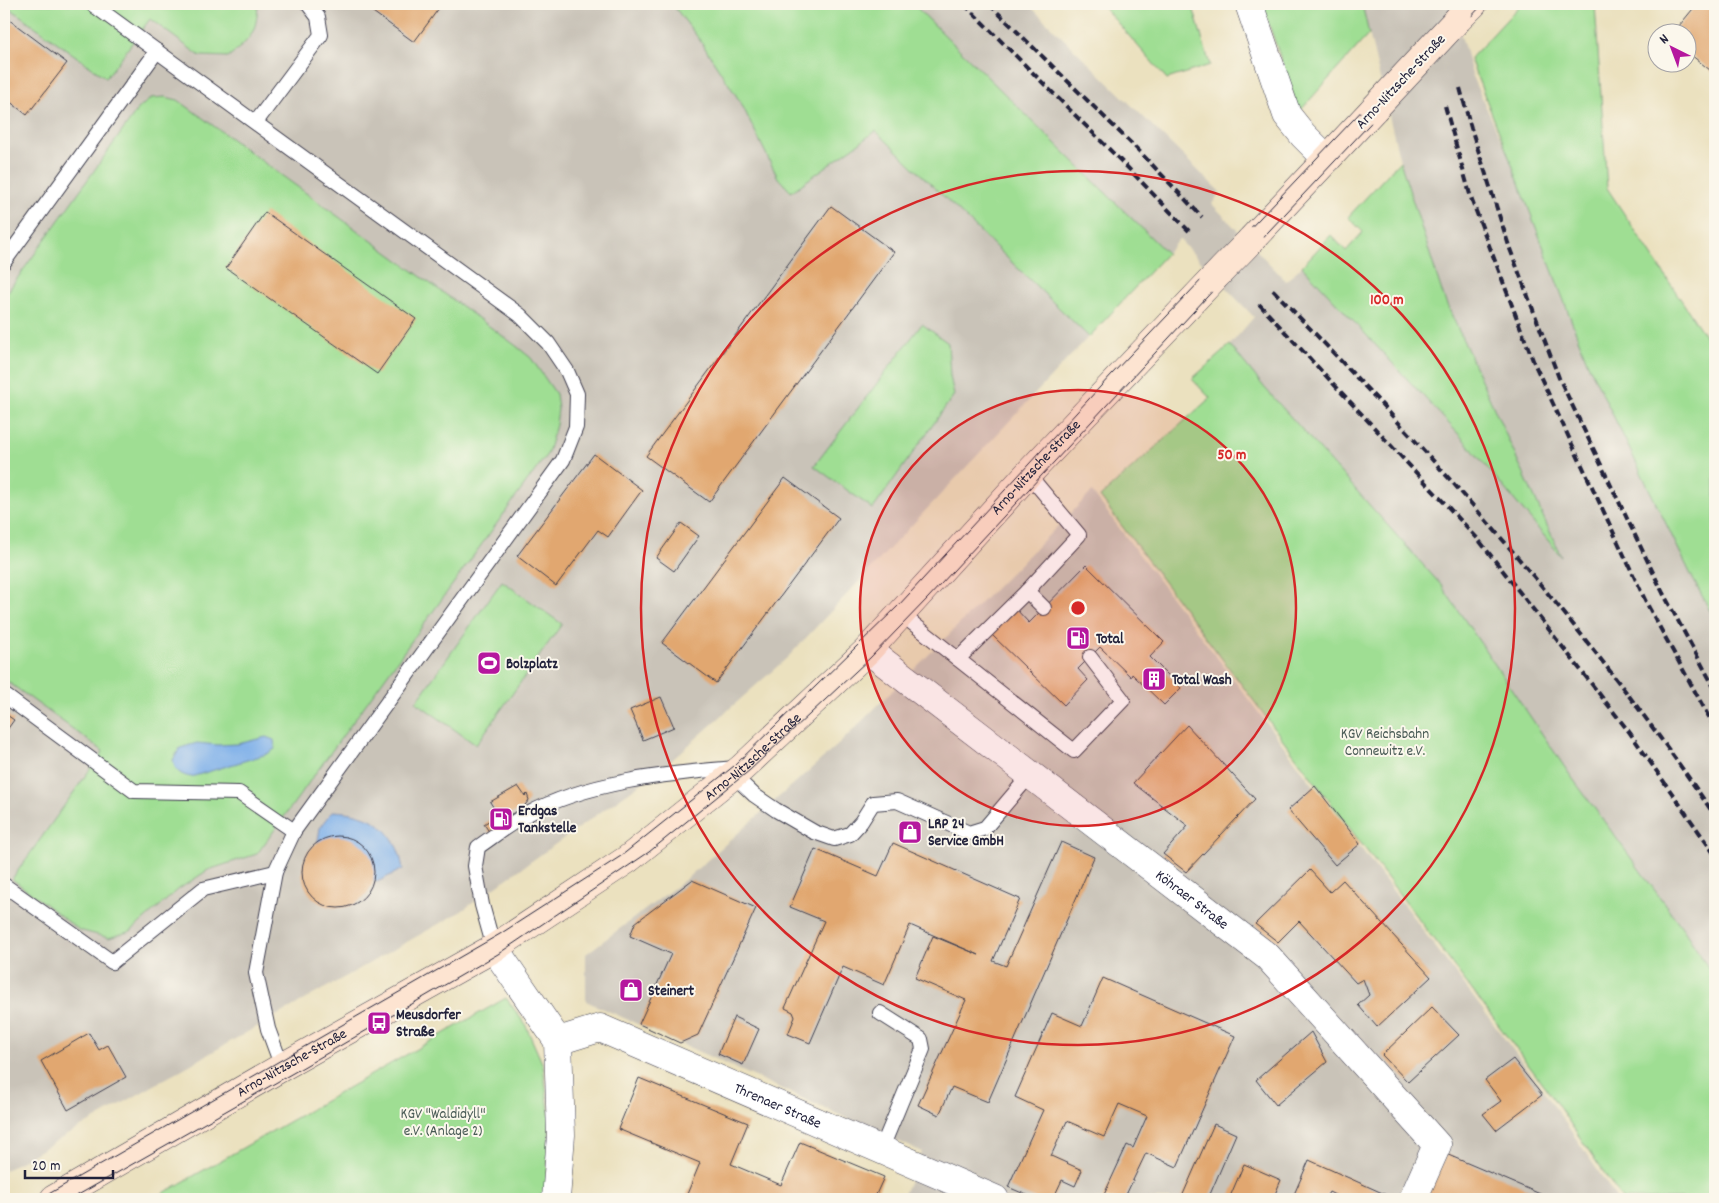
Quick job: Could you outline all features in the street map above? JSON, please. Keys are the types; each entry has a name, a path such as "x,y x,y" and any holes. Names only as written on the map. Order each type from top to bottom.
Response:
{"main road":[{"name":"Arno-Nitzsche-Straße","path":"54,1199 282,1067 494,948 628,859 737,771 868,650 1028,474 1466,12"}],"street":[{"path":"1249,4 1287,116 1327,159"},
{"name":"Köhraer Straße","path":"868,650 1268,957 1437,1145 1413,1199"},
{"path":"494,948 558,1041 561,1135 556,1199"},
{"name":"Threnaer Straße","path":"558,1041 600,1028 995,1199"}],"lane":[{"path":"92,4 520,315 548,343 567,372 576,394 576,427 563,460 294,832 274,872 256,972 268,1029 282,1067"},
{"path":"256,122 322,35 318,17 308,4"},
{"path":"4,262 157,51"},
{"path":"958,659 1027,591 1079,535 1028,474"},
{"path":"1027,591 1044,608"},
{"path":"901,614 1074,751 1123,700 1090,657"},
{"path":"4,695 134,791 239,793 294,832"},
{"path":"494,948 474,866 478,847 526,815 569,795 637,780 737,771 754,795 814,832 834,839 850,834 862,822 873,803 896,801 969,833 985,828 1030,775"},
{"path":"4,885 112,962 203,889 274,872"},
{"path":"880,1013 921,1038 923,1049 881,1150"}],"shaded area":[{"path":"4,4 855,4 1139,283 788,657 664,767 460,912 4,1171"},
{"path":"913,4 1028,4 1220,192 1212,204 1286,281 1302,266 1464,440 1559,554 1444,298 1400,161 1362,4 1452,4 1474,81 1693,579 1715,620 1715,978 1684,930 1570,775 1441,585 1264,387 1230,345 1254,317 1179,239 1167,253"},
{"path":"1092,492 1541,1087 1617,1199 902,1199 922,1152 586,1001 586,954 686,879 839,744"}],"green space":[{"path":"4,4 258,4 256,22 251,35 242,46 228,57 200,56 150,19 106,78"},
{"path":"672,4 913,4 1167,253 1089,337 876,131 791,192 778,178 741,103 699,39"},
{"path":"1101,4 1192,4 1210,65 1167,79"},
{"path":"1262,4 1362,4 1369,34 1299,112"},
{"path":"1521,4 1595,4 1607,188 1715,351 1715,620 1588,364 1470,59"},
{"path":"165,97 178,100 515,345 531,358 556,394 558,409 556,425 548,453 257,854 208,870 179,889 131,931 109,938 79,930 12,879 103,751 4,679 4,297 138,109 151,98"},
{"path":"1400,161 1444,298 1561,556 1464,440 1302,266 1331,235 1346,251 1363,232 1348,217"},
{"path":"922,324 948,343 950,376 954,395 873,509 814,466"},
{"name":"KGV Reichsbahn Connewitz e.V.","path":"1230,345 1264,387 1441,585 1570,775 1684,930 1715,978 1715,1199 1622,1199 1548,1091 1100,497 1210,398 1192,379"},
{"name":"Bolzplatz","path":"502,581 562,624 476,745 416,702"},
{"name":"KGV \"Waldidyll\" e.V. (Anlage 2)","path":"506,998 525,1024 543,1065 550,1118 546,1199 153,1199"}],"water":[{"path":"266,737 274,740 275,749 267,754 191,777 179,772 174,764 173,760 180,748 197,743 217,745 238,744"},
{"path":"333,811 360,815 380,825 395,843 403,869 377,882 317,847 320,828"}],"building":[{"path":"362,4 442,4 414,42"},
{"path":"1697,4 1715,4 1715,74 1696,59 1696,22 1682,22"},
{"path":"4,16 67,63 27,115 4,97"},
{"path":"831,206 894,252 709,502 646,456"},
{"path":"265,212 416,319 377,374 226,268"},
{"path":"594,454 642,490 608,537 598,530 556,586 517,556"},
{"path":"785,478 839,518 716,683 662,643"},
{"path":"681,523 699,536 674,571 656,558"},
{"name":"Total","path":"1086,565 1164,642 1150,657 1181,688 1164,705 1100,647 1078,669 1088,680 1064,705 991,634 1016,609 1029,623"},
{"path":"661,697 674,727 643,740 630,710"},
{"path":"4,713 14,720 4,734"},
{"path":"1187,725 1255,799 1186,872 1163,854 1188,826 1133,783"},
{"path":"518,786 525,796 527,794 529,800 522,809 509,815 512,820 490,833 484,824 501,813 497,813 490,802"},
{"path":"1315,786 1360,844 1335,865 1288,810"},
{"path":"338,836 352,839 364,846 371,858 374,872 371,886 364,898 352,905 338,908 324,905 312,898 305,886 302,872 305,858 312,846 324,839"},
{"path":"1061,842 1094,857 988,1102 952,1087 939,1115 918,1105 966,1000 915,978 933,936 979,955 910,925 884,985 843,967 810,1043 788,1034 795,1017 793,1012 785,1008 824,921 790,907 815,849 878,876 893,843 1020,899 993,961 1006,966"},
{"path":"1310,870 1330,892 1343,880 1431,977 1377,1027 1358,1005 1369,995 1363,979 1356,983 1299,921 1278,942 1255,924"},
{"path":"692,880 756,908 698,1035 680,1043 639,1024 671,954 630,936 635,923"},
{"path":"1103,978 1235,1036 1177,1167 1146,1153 1124,1199 1102,1199 1127,1145 1133,1148 1147,1116 1119,1104 1104,1137 1067,1121 1051,1156 1082,1170 1075,1186 1062,1180 1053,1199 1036,1199 1008,1187 1043,1110 1015,1097 1052,1013 1082,1026"},
{"path":"1432,1007 1459,1035 1408,1082 1382,1055"},
{"path":"734,1017 759,1029 743,1065 718,1054"},
{"path":"1311,1032 1327,1062 1276,1105 1256,1080"},
{"path":"89,1033 99,1050 108,1045 126,1077 68,1110 41,1061"},
{"path":"1513,1059 1542,1095 1496,1130 1483,1114 1501,1101 1485,1080"},
{"path":"639,1078 748,1123 731,1164 781,1185 800,1142 884,1177 874,1199 685,1199 700,1163 618,1129"},
{"path":"1214,1124 1236,1134 1208,1199 1181,1199"},
{"path":"1446,1154 1552,1199 1426,1199"},
{"path":"1309,1160 1389,1196 1388,1199 1343,1199 1329,1192 1325,1199 1311,1195 1311,1199 1292,1199"},
{"path":"1244,1164 1281,1180 1273,1199 1229,1199"}],"tram line":[{"path":"40,1199 500,934 621,856 734,766 898,606 1112,374 1463,4"},
{"path":"71,1199 498,954 649,852 750,770 870,658 928,598 1219,284 1483,4"}],"railway":[{"path":"964,4 1189,231"},
{"path":"989,4 1140,152 1202,217"},
{"path":"1460,88 1510,249 1559,378 1663,593 1715,689"},
{"path":"1445,106 1471,198 1534,363 1647,604 1715,728"},
{"path":"1273,290 1391,415 1506,543 1614,677 1666,746 1715,816"},
{"path":"1259,304 1478,539 1630,733 1715,855"}],"place":[{"name":"Total","path":"1078,638"},
{"name":"Bolzplatz","path":"489,663"},
{"name":"Total Wash","path":"1154,679"},
{"name":"Erdgas Tankstelle","path":"501,819"},
{"name":"LRP 24 Service GmbH","path":"910,832"},
{"name":"Steinert","path":"631,990"},
{"name":"Meusdorfer Straße","path":"379,1023"}]}
